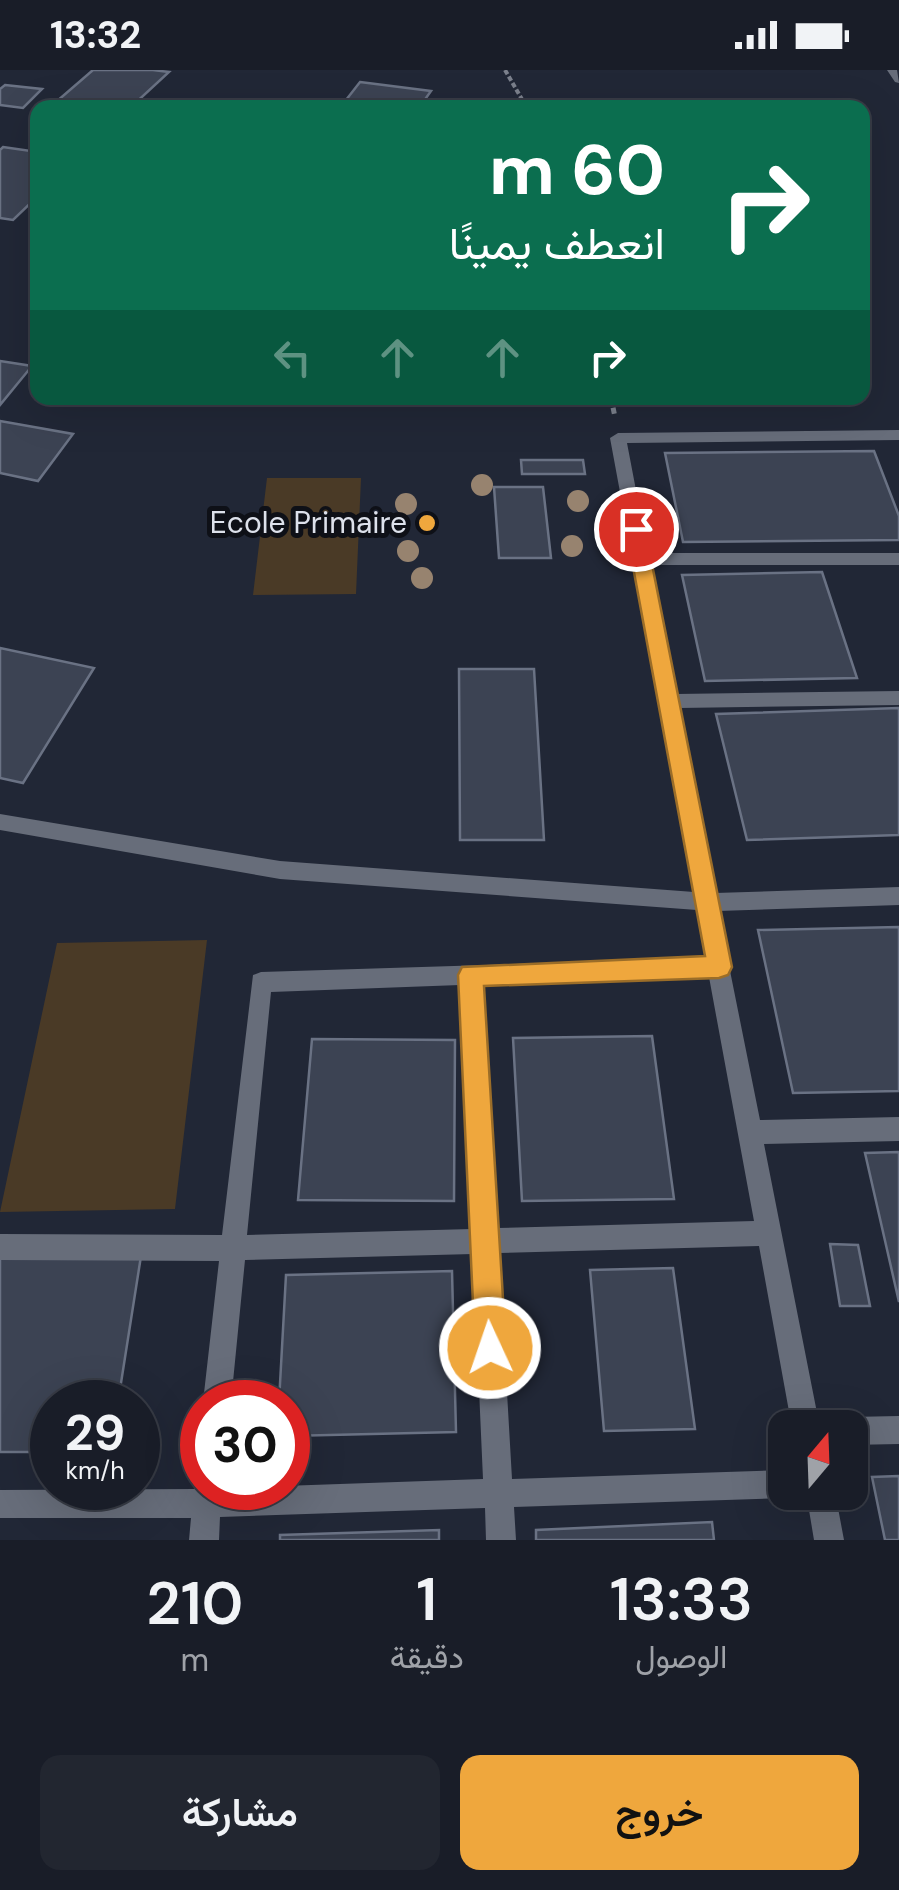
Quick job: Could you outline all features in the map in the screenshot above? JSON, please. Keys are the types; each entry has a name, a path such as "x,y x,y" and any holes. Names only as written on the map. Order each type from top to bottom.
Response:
{"street":[{"path":"892,70 899,80"},
{"path":"803,1410 618,438 899,435"},
{"path":"642,559 899,558"},
{"path":"669,701 899,698"},
{"path":"0,822 280,870 707,902 899,896"},
{"path":"219,1380 262,982 719,967"},
{"path":"471,975 501,1540"},
{"path":"750,1132 899,1129"},
{"path":"0,1246 232,1248 770,1233"},
{"path":"868,1431 899,1430"},
{"path":"310,1494 768,1484"},
{"path":"0,1504 180,1496"},
{"path":"204,1540 207,1510"},
{"path":"823,1510 829,1540"}],"path":[{"path":"505,70 522,100"}],"shaded area":[{"path":"267,478 361,478 356,594 253,595"},
{"path":"207,940 175,1209 0,1212 57,943"}],"building":[{"path":"93,70 169,72 139,100 58,100"},
{"path":"360,82 431,91 425,100 346,100"},
{"path":"5,85 42,89 23,108 0,105 0,89"},
{"path":"3,147 30,151 30,204 13,220 0,218"},
{"path":"0,361 30,366 30,368 0,405"},
{"path":"0,421 73,434 38,481 0,473"},
{"path":"874,451 899,516 899,540 683,542 665,453"},
{"path":"521,460 583,460 585,474 522,474"},
{"path":"494,487 543,487 551,558 499,558"},
{"path":"822,572 857,678 705,681 682,575"},
{"path":"0,648 94,668 23,783 0,778"},
{"path":"459,669 534,669 544,840 460,840"},
{"path":"899,708 899,835 747,840 716,714"},
{"path":"899,927 899,1091 793,1093 758,930"},
{"path":"652,1036 674,1199 522,1201 513,1038"},
{"path":"312,1039 455,1040 454,1201 298,1200"},
{"path":"899,1152 899,1302 865,1153"},
{"path":"830,1244 858,1245 870,1306 840,1306"},
{"path":"0,1256 141,1256 121,1380 30,1380 30,1452 0,1452"},
{"path":"673,1268 695,1429 604,1431 590,1270"},
{"path":"452,1271 456,1432 310,1435 310,1380 280,1380 286,1275"},
{"path":"899,1476 899,1540 885,1540 872,1477"},
{"path":"712,1522 714,1540 536,1540 536,1530"},
{"path":"439,1530 439,1540 280,1540 280,1535"}],"place":[{"name":"Ecole Primaire","path":"427,523"}],"route":[{"path":"490,1348 471,975 719,967 636,529"}]}
